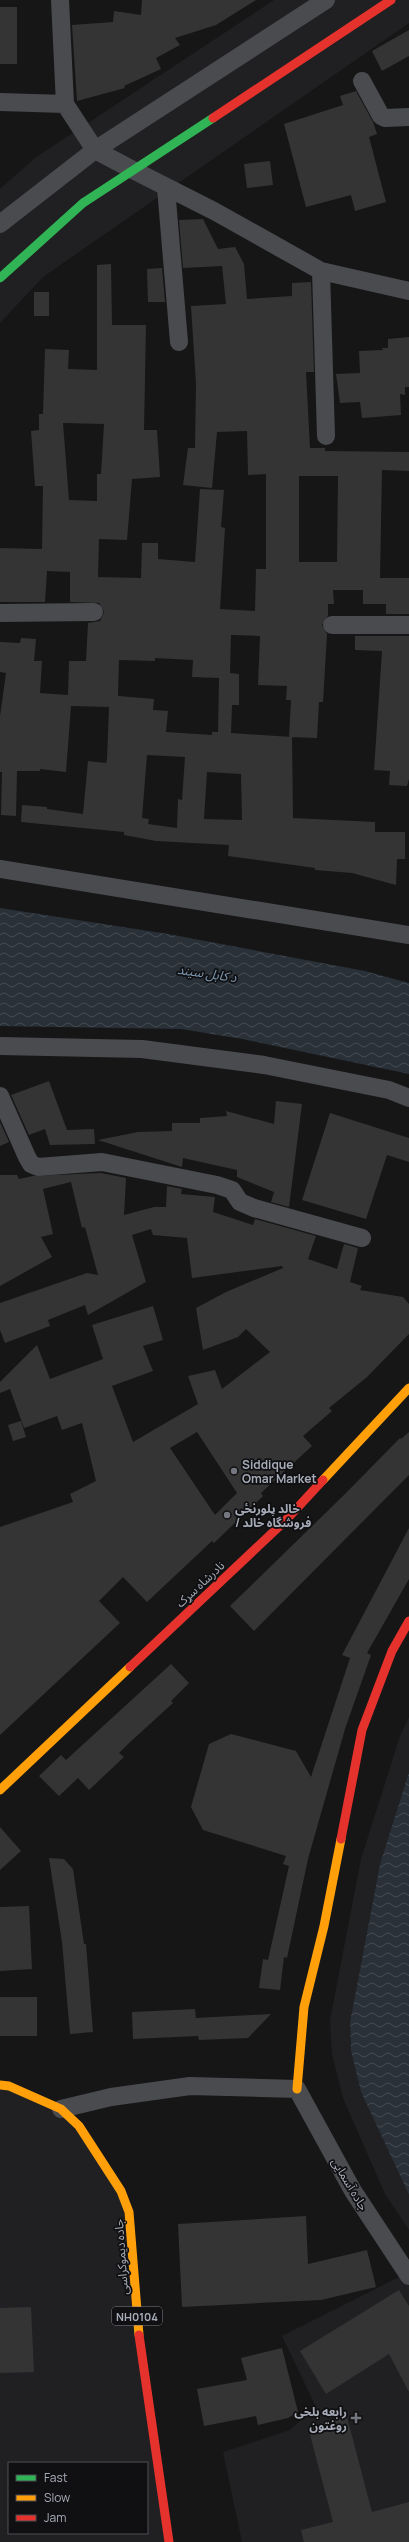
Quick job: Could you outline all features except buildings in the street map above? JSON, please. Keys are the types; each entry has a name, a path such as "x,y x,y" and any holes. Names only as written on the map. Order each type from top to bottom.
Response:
{"main road":[{"path":"0,278 83,203 131,169 391,0"},
{"name":"نادرشاه سړک","path":"0,1790 287,1519 409,1388"},
{"path":"297,2089 304,2007 324,1926 362,1730 392,1651 409,1621"},
{"name":"NH0104","path":"0,2084 61,2109"},
{"name":"جاده دیموکراسی","path":"61,2109 79,2126 102,2158 121,2191 129,2212 140,2351 166,2526 170,2542"}],"street":[{"path":"60,0 65,104 96,150 166,188 214,211 321,270 409,291"},
{"path":"0,224 96,150 326,0"},
{"path":"362,81 381,116 385,118 409,117"},
{"path":"0,102 65,104"},
{"path":"166,188 178,342"},
{"path":"321,270 326,436"},
{"path":"0,613 94,612"},
{"path":"332,625 409,625"},
{"path":"0,869 409,934"},
{"path":"0,1046 142,1049 264,1065 389,1090 409,1098"},
{"path":"0,1096 31,1164 38,1167 102,1162 217,1185 232,1190 240,1202 254,1208 362,1238"},
{"path":"61,2109 111,2097 190,2086 297,2089"},
{"name":"جاده آسمایی","path":"297,2089 353,2191 409,2276"}],"shaded area":[{"path":"274,0 409,0 409,23 43,277 0,323 0,189 35,158"},
{"path":"409,1717 409,1772 380,1864 350,2022 351,2051 361,2092 409,2195 409,2230 385,2194 343,2098 332,2054 330,2020 361,1859 400,1736"},
{"path":"0,2085 61,2109 121,2191 169,2542 0,2542"},
{"name":"رابعه بلخی روغتون","path":"403,2275 409,2286 409,2542 242,2542 223,2452 290,2430 316,2407 282,2336"}],"water":[{"name":"د کابل سيند","path":"0,908 168,934 365,971 409,983 409,1074 242,1039 181,1029 0,1026"},
{"path":"409,1772 409,2195 361,2092 351,2051 350,2022 380,1864"}],"traffic: fast":[{"path":"0,278 83,203 213,118"}],"traffic: slow":[{"path":"323,1480 409,1388"},
{"path":"0,1790 130,1667"},
{"path":"297,2089 304,2007 324,1926 341,1839"},
{"path":"0,2085 9,2086 61,2109 79,2126 121,2191 129,2212 139,2335"}],"traffic: jam":[{"path":"213,118 391,0"},
{"path":"130,1667 287,1519 323,1480"},
{"path":"341,1839 362,1730 392,1651 409,1621"},
{"path":"139,2335 169,2542"}],"place":[{"name":"Siddique Omar Market","path":"234,1471"},
{"name":"خالد پلورنځی / فروشگاه خالد","path":"227,1515"},
{"name":"رابعه بلخی روغتون","path":"356,2418"}]}
